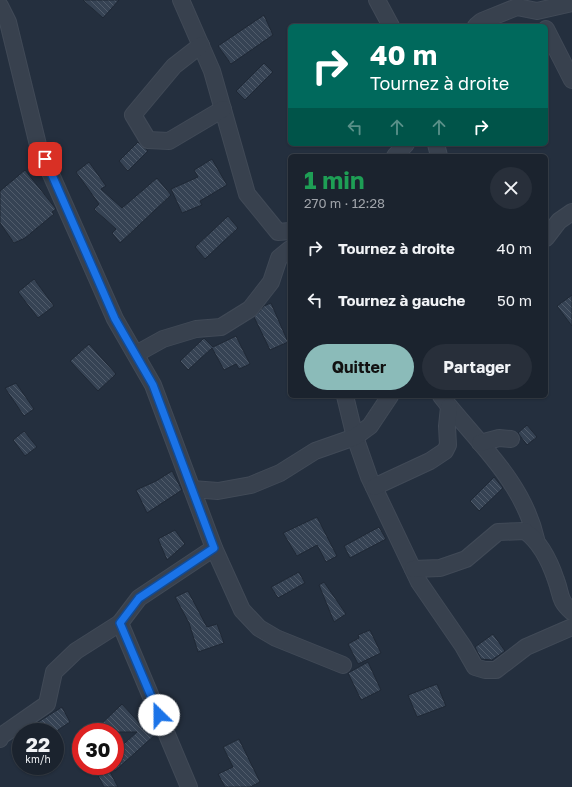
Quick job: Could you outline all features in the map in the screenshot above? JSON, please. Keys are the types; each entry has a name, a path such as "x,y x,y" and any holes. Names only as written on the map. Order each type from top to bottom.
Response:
{"street":[{"path":"136,354 163,339 196,329 221,327 250,308 271,282 285,253 284,231 247,194 212,71 181,0"},
{"path":"378,0 390,24"},
{"path":"478,24 482,21 517,7 572,3"},
{"path":"536,5 544,24"},
{"path":"0,6 8,22 38,145 115,319 153,385 214,548 242,610 259,628 276,638 343,665"},
{"path":"548,33 572,80"},
{"path":"201,45 174,66 133,115 148,140 169,141 223,109"},
{"path":"397,154 404,146"},
{"path":"548,235 559,221 572,212"},
{"path":"345,398 355,437 374,487 419,582 463,646 475,667 485,670 496,670 526,647 572,627"},
{"path":"192,489 218,492 251,485 280,473 315,451 355,437 370,426 389,398"},
{"path":"374,487 430,462 445,451 448,445 445,401"},
{"path":"445,401 516,488 533,527 536,539 556,579 562,603 572,612"},
{"path":"480,443 499,438 510,439"},
{"path":"413,569 440,568 466,559 498,532 525,531 536,539"},
{"path":"0,740 1,736 47,704 54,672 76,651 120,623 139,598 214,548"},
{"path":"120,623 189,787"}],"building":[{"path":"83,0 119,0 103,18"},
{"path":"264,15 273,35 231,64 218,46"},
{"path":"264,63 273,72 245,100 236,91"},
{"path":"138,142 148,151 128,171 119,161"},
{"path":"212,159 227,185 200,201 202,205 182,213 171,189 198,177 194,170"},
{"path":"89,162 106,186 101,189 122,208 157,178 171,195 120,243 112,233 116,229 94,209 99,204 76,172"},
{"path":"25,170 56,209 52,212 54,214 25,238 14,243 0,223 0,191"},
{"path":"228,216 238,228 205,259 195,247"},
{"path":"34,279 54,306 38,318 18,292"},
{"path":"572,295 572,326 557,306"},
{"path":"271,303 288,342 270,350 254,317 264,306"},
{"path":"236,336 250,364 239,369 236,364 224,370 212,348 188,370 180,361 204,338 213,347"},
{"path":"89,344 116,374 98,391 70,361"},
{"path":"16,383 34,409 24,416 5,388"},
{"path":"527,425 537,437 527,445 518,433"},
{"path":"24,431 37,447 25,456 13,440"},
{"path":"172,471 182,490 147,513 136,490 156,481"},
{"path":"494,477 503,488 479,511 470,501"},
{"path":"317,517 337,556 326,562 317,545 297,556 283,533"},
{"path":"379,527 386,539 350,558 344,546"},
{"path":"175,530 185,544 167,560 158,539"},
{"path":"299,572 305,583 278,598 271,587"},
{"path":"324,582 346,614 334,622 319,585"},
{"path":"188,591 207,627 217,624 224,643 198,652 189,623 175,597"},
{"path":"370,630 381,653 358,664 348,644 359,638 358,635"},
{"path":"493,634 505,651 492,660 481,659 475,647"},
{"path":"368,662 381,690 361,700 348,673"},
{"path":"437,684 446,706 417,717 408,695"},
{"path":"122,704 143,727 147,723 156,734 124,763 124,744 137,732 124,732 124,723 102,723"},
{"path":"62,707 70,722 64,726 64,723 37,723"},
{"path":"239,739 260,782 250,787 225,787 218,774 233,767 223,747"},
{"path":"98,775 112,775 118,787 104,787"}],"route":[{"path":"45,159 115,319 153,385 214,548 139,598 120,623 159,715"}]}
